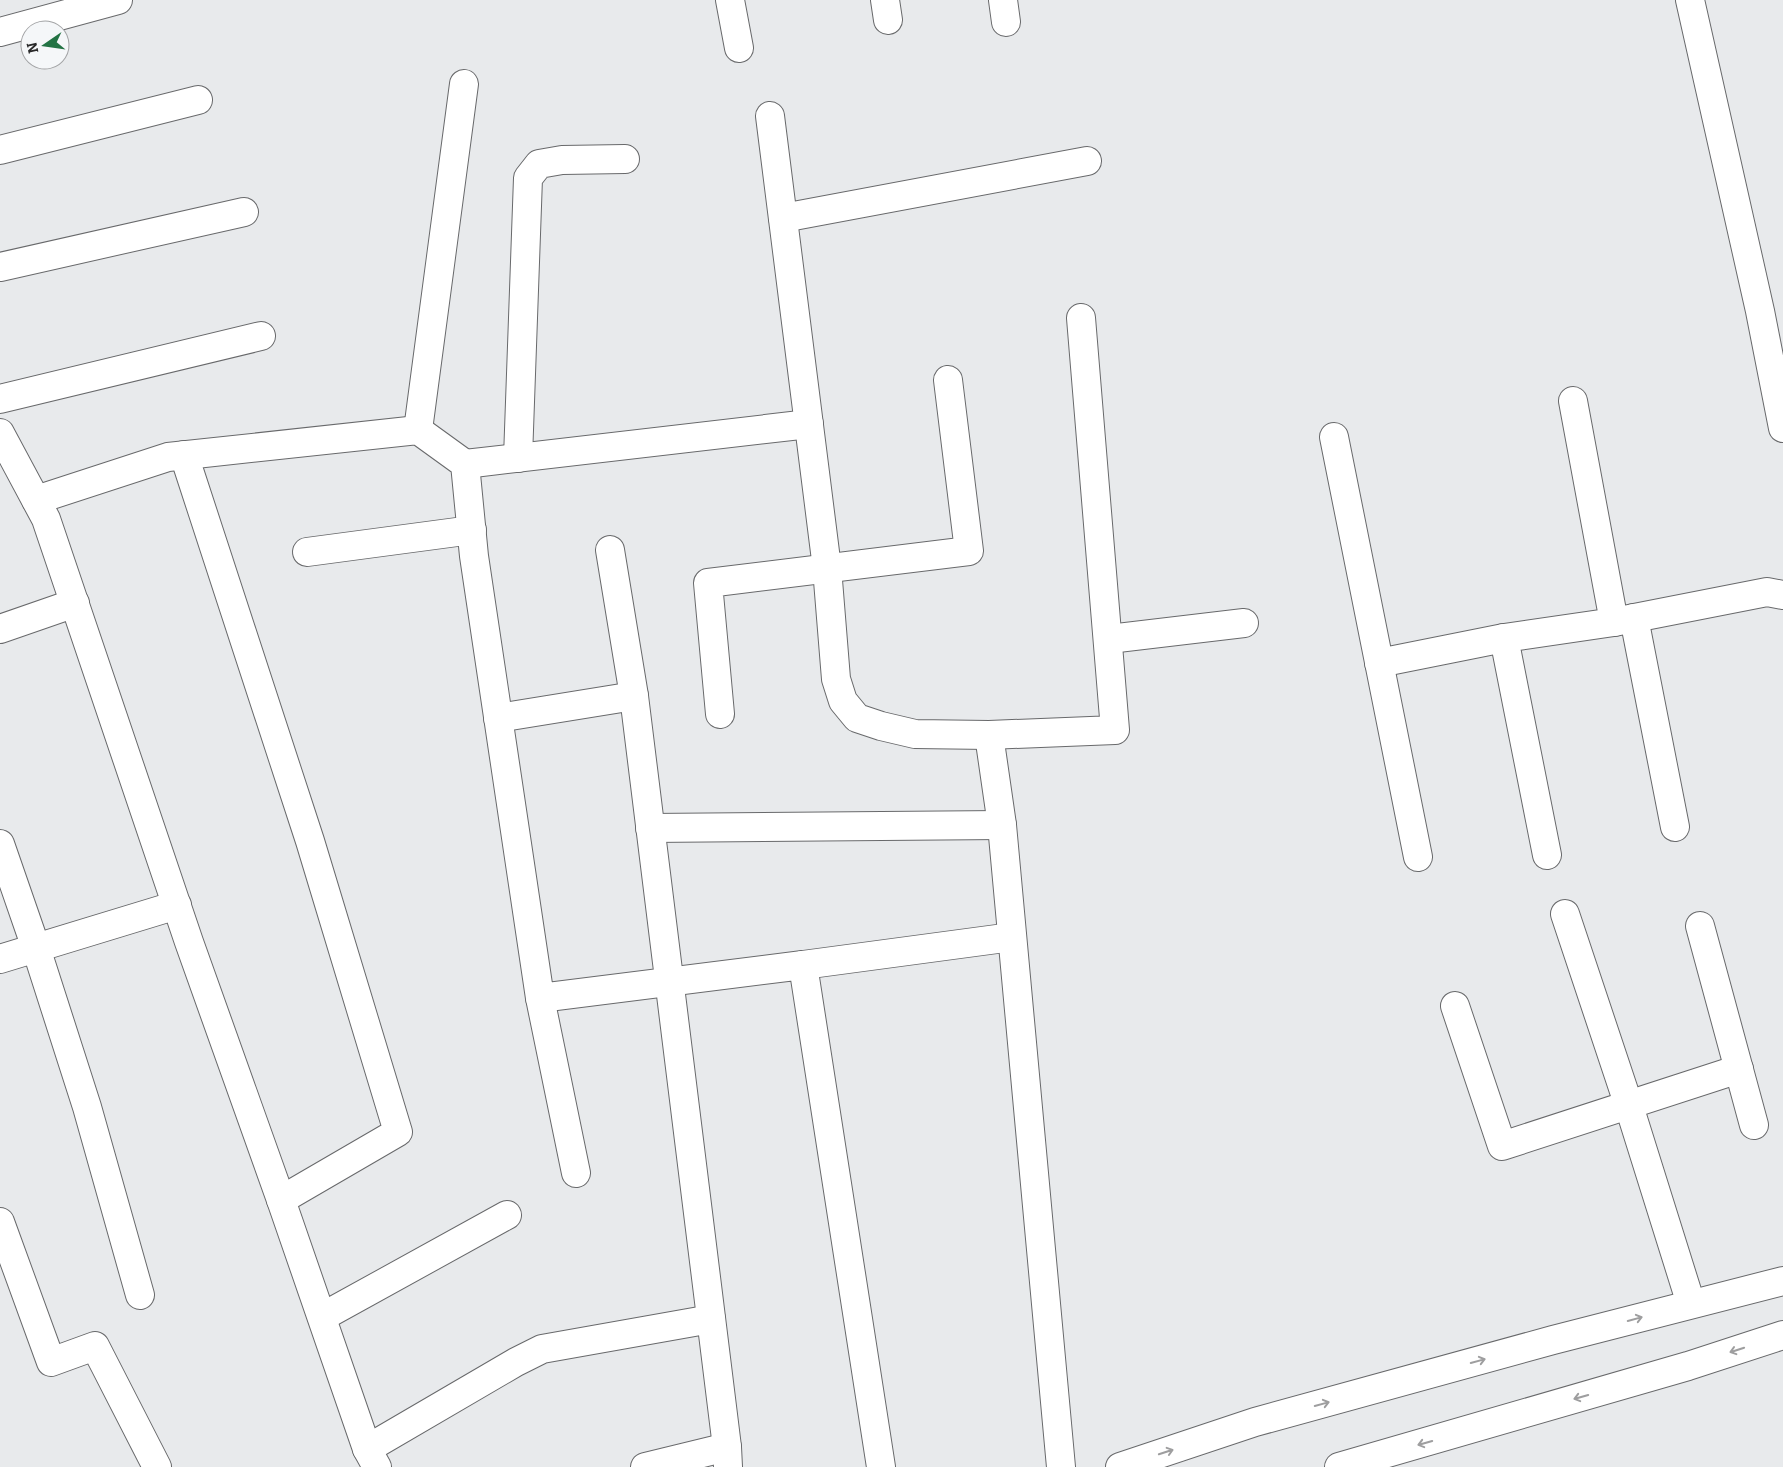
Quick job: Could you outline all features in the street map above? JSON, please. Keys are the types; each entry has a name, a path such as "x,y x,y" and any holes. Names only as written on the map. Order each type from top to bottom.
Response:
{"street":[{"path":"0,32 38,10 118,0"},
{"path":"730,0 739,48"},
{"path":"1690,0 1760,310 1783,428"},
{"path":"418,430 464,84"},
{"path":"0,150 198,100"},
{"path":"770,116 827,568 836,679 843,702 857,718 915,734 989,735 1115,730 1081,318"},
{"path":"518,458 528,178 539,164 562,160 625,159"},
{"path":"783,218 1086,162"},
{"path":"0,267 244,212"},
{"path":"0,399 261,336"},
{"path":"720,714 708,583 968,551 948,380"},
{"path":"1573,401 1675,827"},
{"path":"36,500 168,457 418,430 465,464 809,424"},
{"path":"0,433 46,519 177,906 372,1458 516,1362 542,1349 712,1319"},
{"path":"1334,437 1418,857"},
{"path":"184,455 310,841 398,1132 281,1200"},
{"path":"465,464 472,530 498,718 540,998 576,1173"},
{"path":"307,552 472,530"},
{"path":"610,550 634,696 728,1457 645,1467"},
{"path":"1379,663 1504,638 1624,620 1767,592 1783,596"},
{"path":"0,629 75,604"},
{"path":"1108,639 1244,623"},
{"path":"1504,638 1547,855"},
{"path":"498,718 634,696"},
{"path":"989,735 1002,825 1061,1467"},
{"path":"650,828 1002,825"},
{"path":"0,844 36,948 87,1107 140,1294"},
{"path":"0,959 177,906"},
{"path":"1565,914 1629,1106 1691,1304"},
{"path":"1700,926 1754,1125"},
{"path":"540,998 1012,937"},
{"path":"803,965 881,1467"},
{"path":"1455,1006 1502,1146 1739,1069"},
{"path":"322,1317 507,1216"},
{"path":"0,1222 51,1362 96,1346 158,1467"},
{"path":"1120,1467 1255,1422 1691,1304 1783,1281"},
{"path":"1339,1467 1402,1459 1783,1336"}]}
